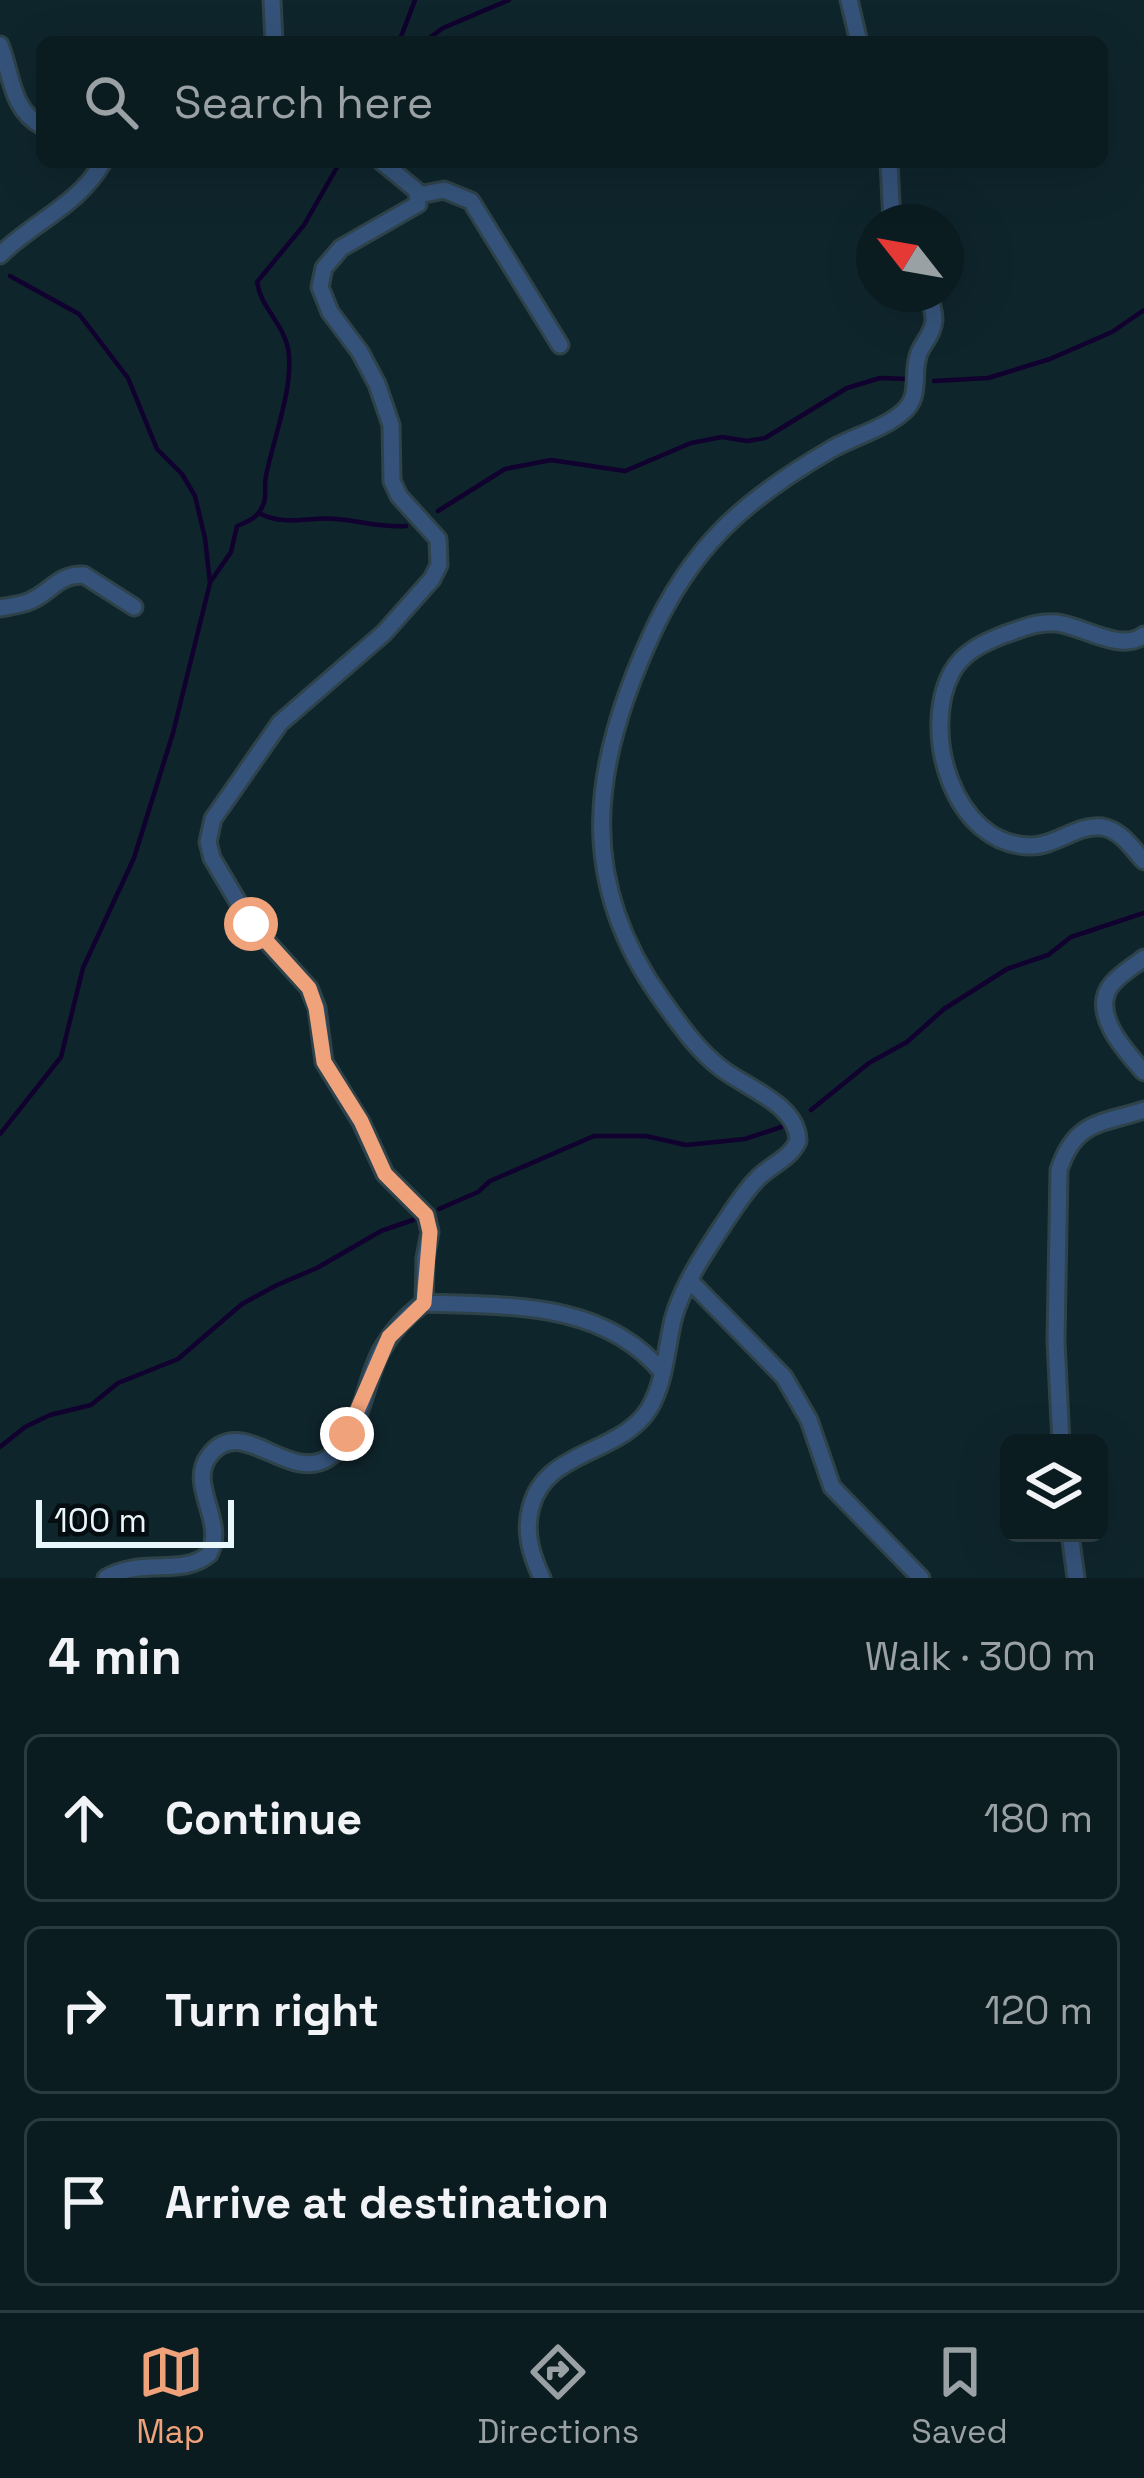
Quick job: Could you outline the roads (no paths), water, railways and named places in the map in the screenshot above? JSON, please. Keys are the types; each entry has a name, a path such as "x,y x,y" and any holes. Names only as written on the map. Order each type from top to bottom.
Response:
{"street":[{"path":"272,0 274,36"},
{"path":"850,0 858,36"},
{"path":"0,45 17,104 36,122"},
{"path":"0,255 65,206 98,168"},
{"path":"106,1578 134,1566 193,1564 209,1554 215,1531 202,1475 208,1457 220,1446 243,1442 298,1465 331,1456 354,1421 389,1337 424,1303 430,1232 426,1215 385,1174 361,1121 324,1062 309,988 251,924 212,858 208,842 213,819 280,723 384,634 439,565 438,539 399,496 392,481 391,425 377,385 330,312 320,287 324,268 340,248 418,204 418,195 389,168"},
{"path":"889,168 891,204"},
{"path":"418,195 444,190 471,201 560,345"},
{"path":"542,1578 528,1529 539,1488 555,1470 637,1424 649,1409 663,1372 675,1314 690,1281 747,1190 793,1152 797,1128 787,1113 706,1055 626,944 612,905 603,850 603,790 611,746 651,637 698,552 736,515 826,452 908,407 934,312"},
{"path":"0,608 29,602 55,581 76,574 134,607"},
{"path":"1144,635 1126,642 1062,624 1026,626 978,646 959,661 946,685 943,710 948,783 976,821 1009,842 1029,846 1090,828 1106,828 1120,835 1144,861"},
{"path":"1144,958 1114,981 1105,1001 1110,1024 1144,1072"},
{"path":"1060,1434 1059,1170 1066,1152 1086,1129 1108,1118 1144,1110"},
{"path":"690,1281 784,1377 809,1420 832,1486 921,1578"},
{"path":"424,1303 533,1309 595,1322 636,1345 663,1372"},
{"path":"1071,1542 1076,1578"}],"waterway":[{"path":"401,36 415,0"},
{"path":"432,36 509,0"},
{"path":"211,581 231,552 237,526 256,516 263,506 286,395 288,348 257,282 304,225 337,168"},
{"path":"0,1134 61,1057 83,968 134,858 173,733 210,583 195,496 182,474 157,449 128,378 79,314 10,276"},
{"path":"934,381 988,378 1050,359 1112,332 1144,310"},
{"path":"438,511 505,469 551,460 625,471 691,443 722,437 765,438 847,388 880,378 906,379"},
{"path":"259,513 278,519 327,518 406,526"},
{"path":"811,1110 869,1063 907,1042 944,1009 1007,969 1048,955 1071,937 1144,913"},
{"path":"439,1209 478,1192 490,1181 594,1136 646,1136 686,1145 745,1139 781,1127"},
{"path":"0,1447 25,1427 91,1405 118,1383 178,1359 242,1304 381,1231 413,1220"}]}
